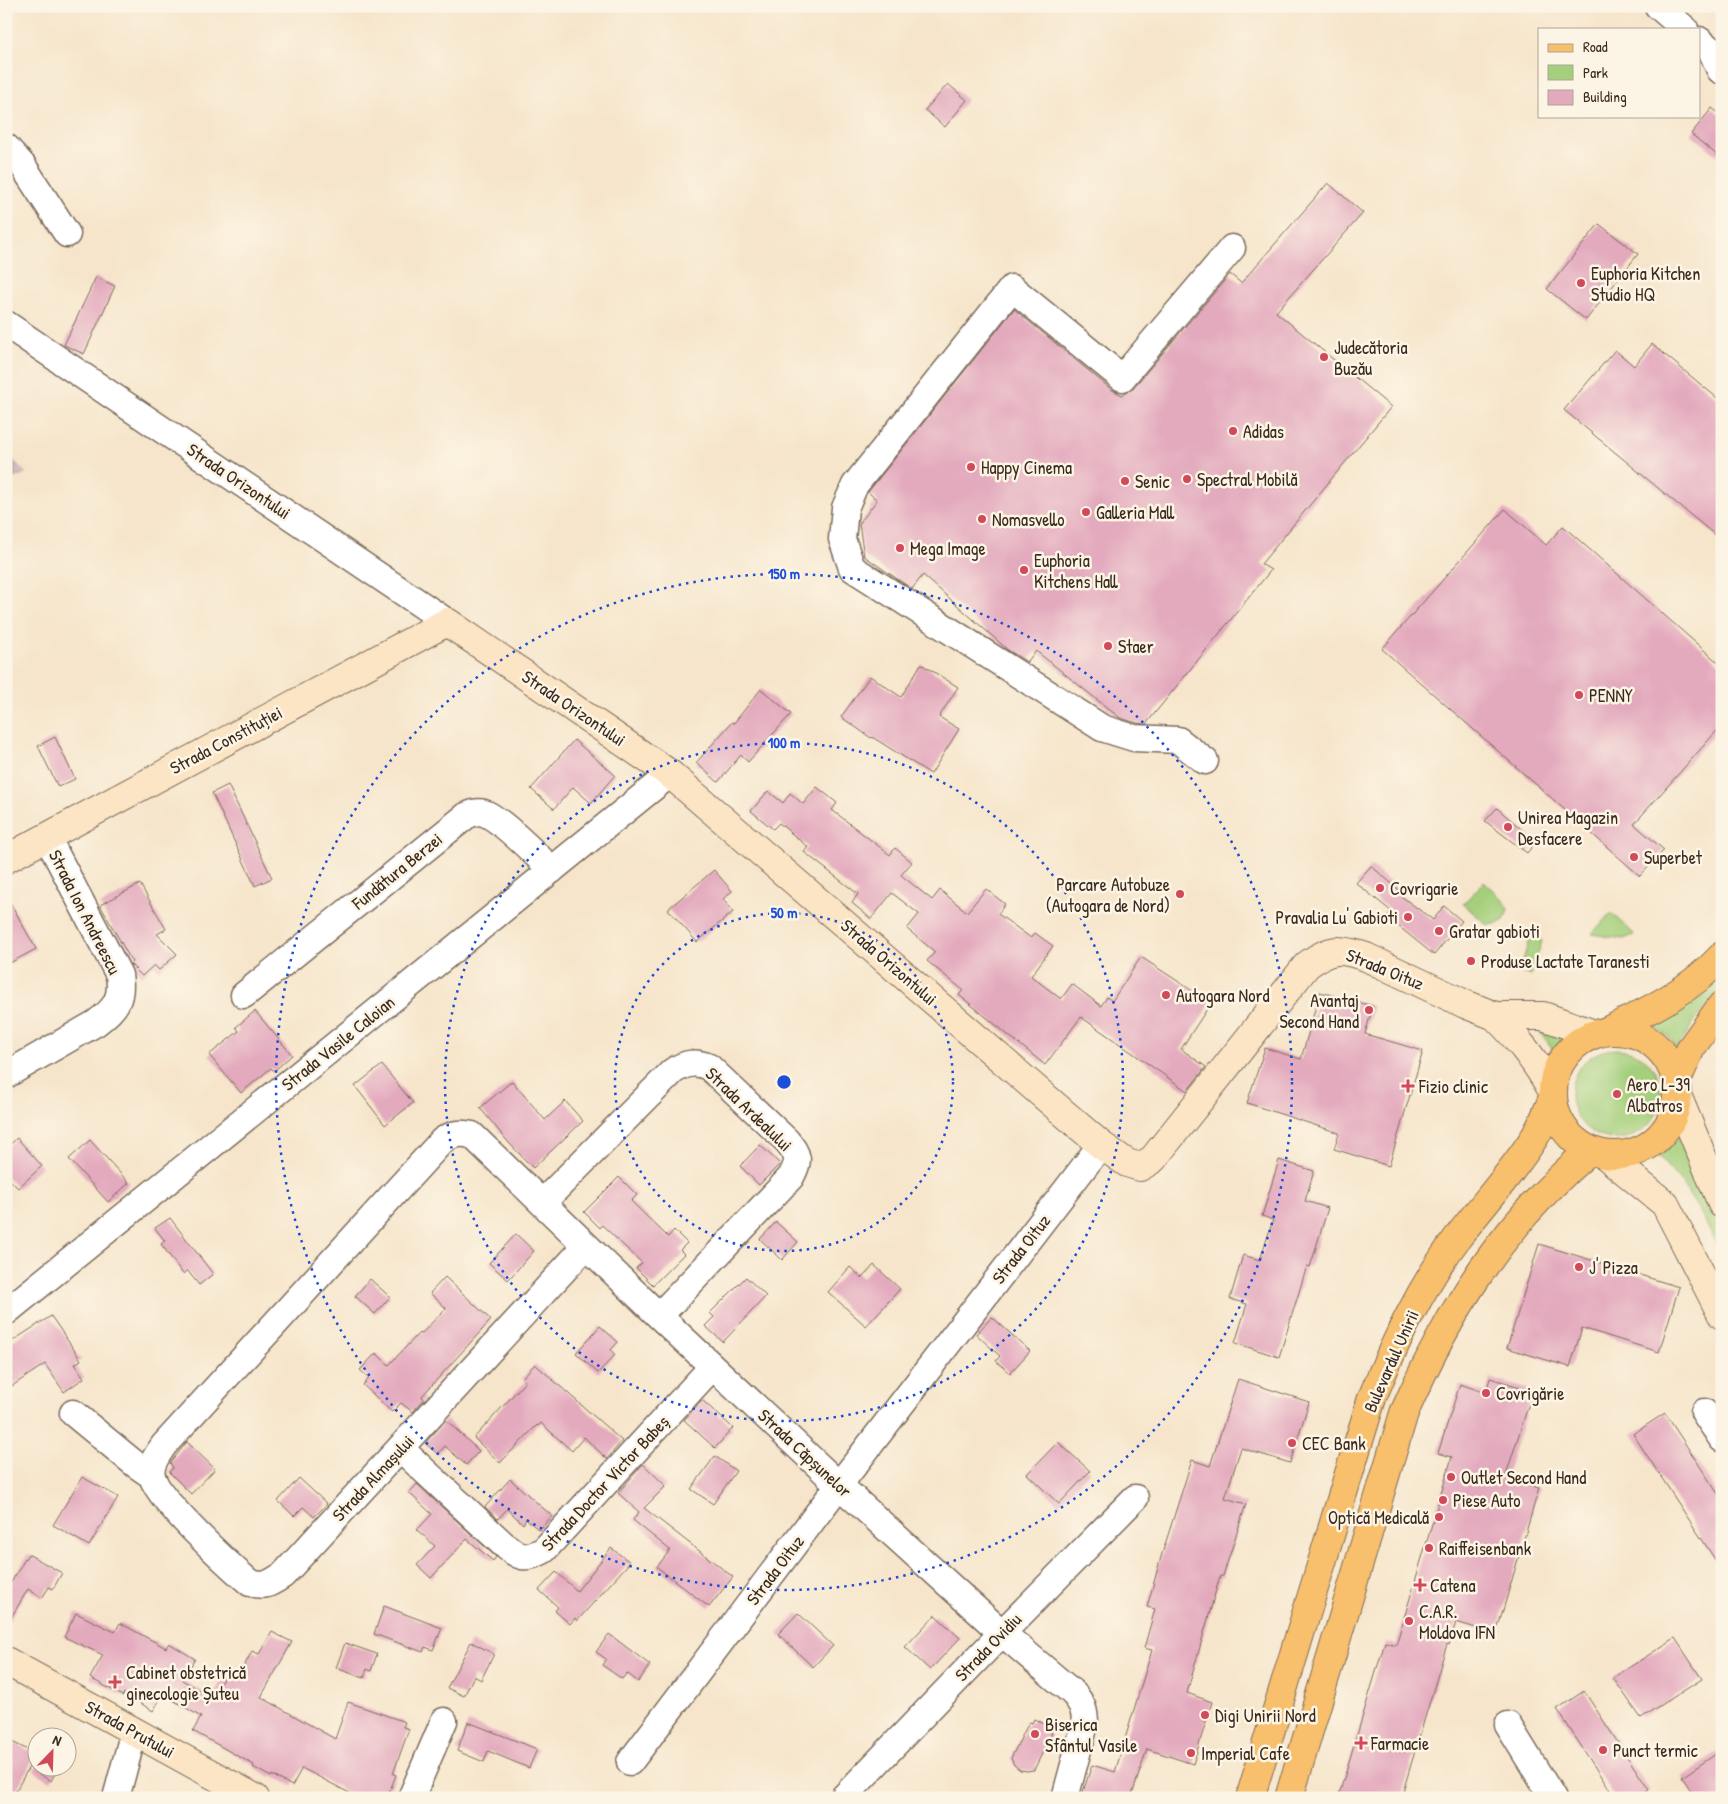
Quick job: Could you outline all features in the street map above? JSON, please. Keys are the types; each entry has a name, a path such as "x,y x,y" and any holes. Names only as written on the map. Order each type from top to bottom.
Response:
{"main road":[{"path":"1722,956 1681,991 1640,1015 1573,1046 1558,1066 1552,1095 1556,1116 1564,1130 1576,1142 1598,1153 1622,1156 1638,1151 1653,1142 1665,1130 1673,1115 1677,1088 1691,1048 1722,1004"},
{"path":"1600,1032 1630,1032 1651,1043 1668,1060 1677,1088"},
{"name":"Bulevardul Unirii","path":"1250,1798 1372,1398 1389,1356 1428,1281 1457,1238 1524,1154 1536,1136 1552,1095"},
{"name":"Bulevardul Unirii","path":"1288,1798 1404,1413 1421,1374 1460,1301 1488,1260 1557,1179 1598,1153"}],"street":[{"path":"1658,6 1684,28"},
{"path":"1700,41 1711,50 1720,70"},
{"path":"6,147 23,166 67,234"},
{"path":"1205,761 1178,740 1134,738 1102,728 852,568 842,539 845,508 855,485 1012,288 1122,378 1232,248"},
{"name":"Strada Orizontului","path":"6,324 670,774 1101,1145"},
{"name":"Strada Constituției","path":"6,859 447,622"},
{"name":"Strada Vasile Caloian","path":"6,1312 670,774"},
{"name":"Fundătura Berzei","path":"244,994 466,816 475,811 486,813 496,820 552,870"},
{"name":"Strada Ion Andreescu","path":"6,1076 102,1019 118,1001 121,988 119,975 47,837"},
{"name":"Strada Oituz","path":"630,1762 839,1485 1101,1145 1126,1163 1140,1167 1153,1159 1307,965 1321,954 1334,950 1349,951 1366,957 1465,1004 1495,1016 1543,1016 1600,1032"},
{"name":"Strada Oituz","path":"1495,1016 1521,1042 1538,1065 1552,1095"},
{"name":"Strada Ardealului","path":"542,1203 673,1071 692,1062 709,1068 787,1141 798,1159 791,1177 659,1316"},
{"path":"1677,1088 1722,1204"},
{"name":"Strada Căpșunelor","path":"152,1475 154,1459 164,1445 442,1142 451,1135 461,1133 472,1135 712,1367 839,1485 1002,1633 1073,1693 1081,1702 1085,1713 1084,1729 1065,1798"},
{"path":"1598,1153 1665,1204 1722,1315"},
{"name":"Strada Almașului","path":"73,1413 135,1464 152,1475 159,1491 174,1509 244,1577 250,1582 262,1586 271,1583 283,1575 586,1246"},
{"name":"Strada Doctor Victor Babeș","path":"400,1448 502,1544 516,1554 524,1557 533,1557 544,1550 712,1367"},
{"path":"1704,1412 1722,1439"},
{"name":"Strada Ovidiu","path":"843,1798 1135,1498"},
{"name":"Strada Prutului","path":"6,1661 255,1798"},
{"path":"411,1798 444,1721"},
{"path":"1508,1725 1553,1798"},
{"path":"116,1798 134,1731"}],"shaded area":[{"path":"6,452 26,473 6,483"}],"green space":[{"path":"1484,882 1501,898 1508,910 1504,920 1499,923 1488,925 1463,904"},
{"path":"1611,913 1634,935 1623,939 1592,934"},
{"path":"1539,938 1542,941 1531,975 1520,971 1529,940"},
{"path":"1722,970 1722,988 1697,1017 1677,1049 1669,1037 1648,1024"},
{"path":"1538,1028 1569,1032 1565,1042 1557,1052 1554,1052"},
{"path":"1616,1049 1633,1052 1648,1062 1658,1077 1661,1094 1658,1111 1648,1126 1633,1136 1616,1139 1599,1136 1584,1126 1574,1111 1571,1094 1574,1077 1584,1062 1599,1052"},
{"path":"1681,1134 1698,1180 1722,1226 1722,1256 1702,1215 1683,1185 1657,1154 1671,1146"}],"building":[{"path":"948,84 967,100 945,127 925,110"},
{"path":"1712,108 1722,116 1722,159 1691,134"},
{"name":"Galleria Mall","path":"1328,183 1363,213 1276,312 1391,407 1261,564 1271,570 1146,724 1120,718 1036,651 1027,662 1008,650 923,575 912,589 864,556 859,524 877,500 868,492 1014,309 1112,390 1122,395 1133,388 1230,274 1241,283"},
{"path":"1599,224 1638,254 1586,320 1547,289"},
{"path":"96,277 115,286 84,354 64,345"},
{"path":"1652,344 1722,402 1722,541 1564,410 1615,350 1634,366"},
{"name":"PENNY","path":"1505,509 1546,545 1563,526 1722,666 1722,725 1634,824 1664,850 1640,876 1382,649"},
{"path":"921,664 958,687 939,717 959,729 931,774 871,738 841,717 870,676 901,697"},
{"path":"761,689 791,714 748,762 741,755 718,782 696,763 732,722 734,723"},
{"path":"55,737 75,779 58,787 38,746"},
{"path":"574,740 615,775 591,803 573,787 554,809 531,789"},
{"path":"228,785 272,878 255,886 212,793"},
{"path":"817,787 837,803 832,810 890,855 895,848 912,862 901,875 932,900 940,890 967,912 986,889 1005,904 998,914 1031,938 1035,933 1053,946 1031,976 1061,999 1072,984 1101,1006 1107,997 1112,1001 1141,957 1211,1003 1181,1049 1206,1067 1187,1091 1081,1017 1045,1065 959,995 963,990 927,961 935,952 907,929 919,914 892,893 871,919 852,903 858,894 804,852 808,847 779,823 773,829 751,811 768,791 783,803 790,793 803,804"},
{"path":"1497,808 1536,842 1527,853 1485,821"},
{"path":"1371,866 1403,893 1401,896 1433,920 1444,906 1462,921 1434,955 1387,917 1391,911 1356,883"},
{"path":"714,870 732,891 723,899 733,912 697,942 668,909"},
{"path":"140,884 166,929 157,934 177,954 159,970 154,965 142,976 130,964 132,962 100,905"},
{"path":"6,895 36,949 6,965"},
{"path":"1320,992 1373,1006 1365,1034 1423,1051 1389,1166 1334,1149 1339,1133 1247,1103 1265,1048 1301,1059"},
{"path":"255,1011 292,1055 274,1071 271,1068 241,1093 209,1055 239,1031 236,1027"},
{"path":"382,1065 413,1103 385,1125 355,1086"},
{"path":"512,1081 545,1120 565,1101 583,1121 533,1168 480,1108"},
{"path":"17,1138 42,1166 18,1188 6,1176 6,1148"},
{"path":"90,1140 129,1183 108,1202 69,1159"},
{"path":"760,1145 780,1164 759,1185 740,1166"},
{"path":"1279,1160 1314,1171 1305,1201 1328,1208 1310,1267 1307,1266 1279,1357 1235,1343 1247,1304 1230,1299 1243,1255 1260,1260 1273,1220 1262,1216"},
{"path":"619,1177 637,1195 631,1201 668,1237 674,1230 687,1243 680,1250 684,1254 653,1285 636,1268 642,1263 602,1225 600,1228 584,1212"},
{"path":"170,1218 213,1274 199,1285 187,1270 183,1274 161,1244 165,1241 155,1228"},
{"path":"776,1222 798,1242 782,1260 760,1239"},
{"path":"516,1234 534,1251 508,1280 489,1263"},
{"path":"1539,1244 1679,1287 1659,1352 1582,1328 1570,1367 1507,1348"},
{"path":"874,1265 900,1289 866,1326 828,1292 850,1267 862,1278"},
{"path":"445,1277 491,1320 422,1396 424,1399 413,1412 401,1403 392,1412 363,1385 369,1378 360,1370 376,1353 389,1365 446,1308 430,1293"},
{"path":"746,1277 766,1296 723,1342 705,1326 714,1317 710,1313"},
{"path":"370,1279 390,1297 375,1314 355,1296"},
{"path":"51,1316 81,1360 75,1364 84,1378 64,1392 45,1364 6,1390 6,1345"},
{"path":"992,1317 1030,1351 1010,1373 996,1361 1000,1356 976,1334"},
{"path":"600,1326 618,1342 611,1350 615,1355 598,1373 576,1353"},
{"path":"535,1364 622,1441 607,1459 584,1437 572,1451 541,1423 500,1463 474,1438 525,1382 522,1378"},
{"path":"1490,1378 1533,1391 1505,1478 1539,1488 1496,1634 1456,1622 1449,1645 1447,1644 1401,1798 1338,1798 1385,1642 1396,1645 1452,1457 1438,1453 1460,1384 1486,1393"},
{"path":"1238,1379 1309,1402 1290,1463 1241,1448 1225,1498 1246,1504 1223,1576 1220,1576 1187,1693 1212,1702 1193,1764 1147,1749 1131,1798 1081,1798 1092,1765 1115,1772 1152,1650 1144,1648 1155,1609 1147,1607 1161,1557 1192,1460 1210,1466"},
{"path":"702,1400 733,1428 715,1448 684,1420"},
{"path":"1665,1413 1722,1500 1722,1570 1633,1434"},
{"path":"446,1420 479,1451 466,1465 445,1446 438,1454 425,1443"},
{"path":"187,1442 215,1469 191,1494 169,1472 173,1468 170,1463"},
{"path":"1058,1442 1090,1471 1059,1504 1027,1474"},
{"path":"715,1456 736,1471 713,1504 691,1489"},
{"path":"643,1464 666,1486 644,1508 733,1577 709,1607 657,1567 670,1550 633,1520 639,1512 618,1493"},
{"path":"82,1477 118,1497 89,1546 53,1525"},
{"path":"299,1478 327,1504 314,1517 303,1507 294,1516 278,1501"},
{"path":"510,1479 552,1516 539,1530 526,1519 523,1524 507,1509 498,1519 485,1507"},
{"path":"417,1484 496,1557 493,1561 467,1539 431,1578 417,1565 435,1546 417,1530 432,1514 409,1493"},
{"path":"611,1548 630,1562 577,1621 575,1618 570,1624 555,1611 558,1607 539,1590 556,1572 577,1591"},
{"path":"28,1554 62,1573 53,1589 49,1587 42,1598 28,1589 6,1626 6,1591"},
{"path":"384,1606 442,1628 433,1650 425,1647 423,1652 374,1634"},
{"path":"76,1613 115,1632 120,1623 166,1648 169,1643 195,1659 182,1680 212,1697 228,1670 239,1676 252,1651 259,1654 272,1632 292,1642 261,1697 335,1739 348,1702 405,1722 403,1727 409,1729 393,1774 396,1775 387,1798 359,1798 302,1768 292,1786 253,1767 254,1765 193,1731 201,1717 163,1694 153,1711 124,1693 123,1696 90,1678 103,1655 64,1637"},
{"path":"798,1613 833,1646 813,1667 778,1634"},
{"path":"935,1615 960,1638 930,1670 905,1647"},
{"path":"609,1634 650,1665 638,1682 627,1673 622,1679 602,1665 606,1659 596,1652"},
{"path":"1675,1638 1702,1679 1641,1718 1613,1678"},
{"path":"471,1642 494,1654 481,1680 474,1676 464,1696 447,1688"},
{"path":"345,1643 377,1654 371,1671 367,1669 364,1678 336,1668"},
{"name":"Punct termic","path":"1584,1691 1649,1790 1637,1798 1615,1798 1557,1709"},
{"path":"1034,1719 1051,1727 1049,1731 1052,1733 1034,1770 1020,1770 1014,1765 1011,1758 1029,1722 1032,1723"},
{"path":"468,1722 537,1749 529,1768 488,1751 484,1762 457,1751"},
{"path":"6,1739 28,1750 28,1769 12,1798 6,1798"},
{"path":"1722,1750 1722,1798 1696,1798 1682,1777"},
{"path":"42,1776 54,1776 51,1781"}],"place":[{"name":"Euphoria Kitchen Studio HQ","path":"1581,283"},
{"name":"Judecătoria Buzău","path":"1324,357"},
{"name":"Adidas","path":"1233,431"},
{"name":"Happy Cinema","path":"971,467"},
{"name":"Spectral Mobilă","path":"1187,479"},
{"name":"Senic","path":"1125,481"},
{"name":"Galleria Mall","path":"1086,512"},
{"name":"Nomasvello","path":"982,519"},
{"name":"Mega Image","path":"900,548"},
{"name":"Euphoria Kitchens Hall","path":"1024,570"},
{"name":"Staer","path":"1108,646"},
{"name":"PENNY","path":"1579,695"},
{"name":"Unirea Magazin Desfacere","path":"1508,827"},
{"name":"Superbet","path":"1634,857"},
{"name":"Covrigarie","path":"1380,888"},
{"name":"Parcare Autobuze (Autogara de Nord)","path":"1180,894"},
{"name":"Pravalia Lu' Gabioti","path":"1408,917"},
{"name":"Gratar gabioti","path":"1439,931"},
{"name":"Produse Lactate Taranesti","path":"1471,961"},
{"name":"Autogara Nord","path":"1166,995"},
{"name":"Avantaj Second Hand","path":"1369,1010"},
{"name":"Fizio clinic","path":"1408,1086"},
{"name":"Aero L-39 Albatros","path":"1617,1094"},
{"name":"J' Pizza","path":"1579,1267"},
{"name":"Covrigărie","path":"1486,1393"},
{"name":"CEC Bank","path":"1292,1443"},
{"name":"Outlet Second Hand","path":"1451,1477"},
{"name":"Piese Auto","path":"1443,1500"},
{"name":"Optică Medicală","path":"1439,1517"},
{"name":"Raiffeisenbank","path":"1429,1548"},
{"name":"Catena","path":"1420,1585"},
{"name":"C.A.R. Moldova IFN","path":"1409,1621"},
{"name":"Cabinet obstetrică ginecologie Șuteu","path":"115,1682"},
{"name":"Digi Unirii Nord","path":"1205,1715"},
{"name":"Biserica Sfântul Vasile","path":"1035,1734"},
{"name":"Farmacie","path":"1361,1743"},
{"name":"Punct termic","path":"1603,1750"},
{"name":"Imperial Cafe","path":"1191,1753"}]}
